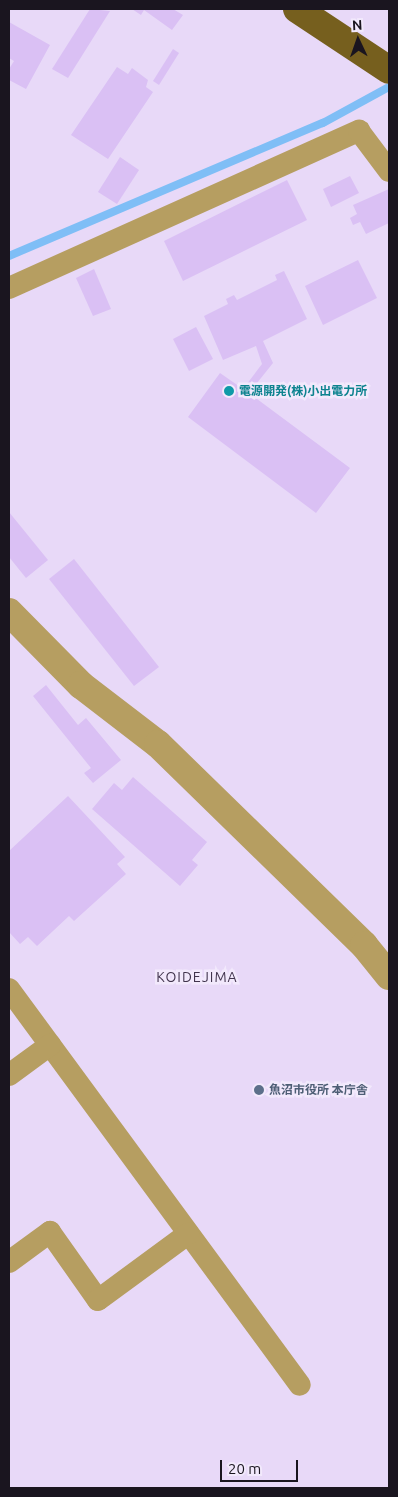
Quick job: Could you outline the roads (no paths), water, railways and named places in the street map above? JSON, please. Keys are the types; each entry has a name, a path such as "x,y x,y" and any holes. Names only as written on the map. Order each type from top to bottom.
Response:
{"highway":[{"path":"297,9 389,70"}],"street":[{"path":"9,288 359,130 389,171"},
{"path":"9,612 81,684 158,744 357,938 389,976"},
{"path":"9,989 300,1385"},
{"path":"9,1075 50,1045"},
{"path":"9,1262 50,1232 98,1300 188,1234"}],"waterway":[{"path":"9,256 323,123 389,87"}],"place":[{"name":"電源開発(株)小出電力所","path":"229,391"},
{"name":"魚沼市役所 本庁舎","path":"259,1090"}],"district":[{"name":"KOIDEJIMA","path":"197,977"}]}
